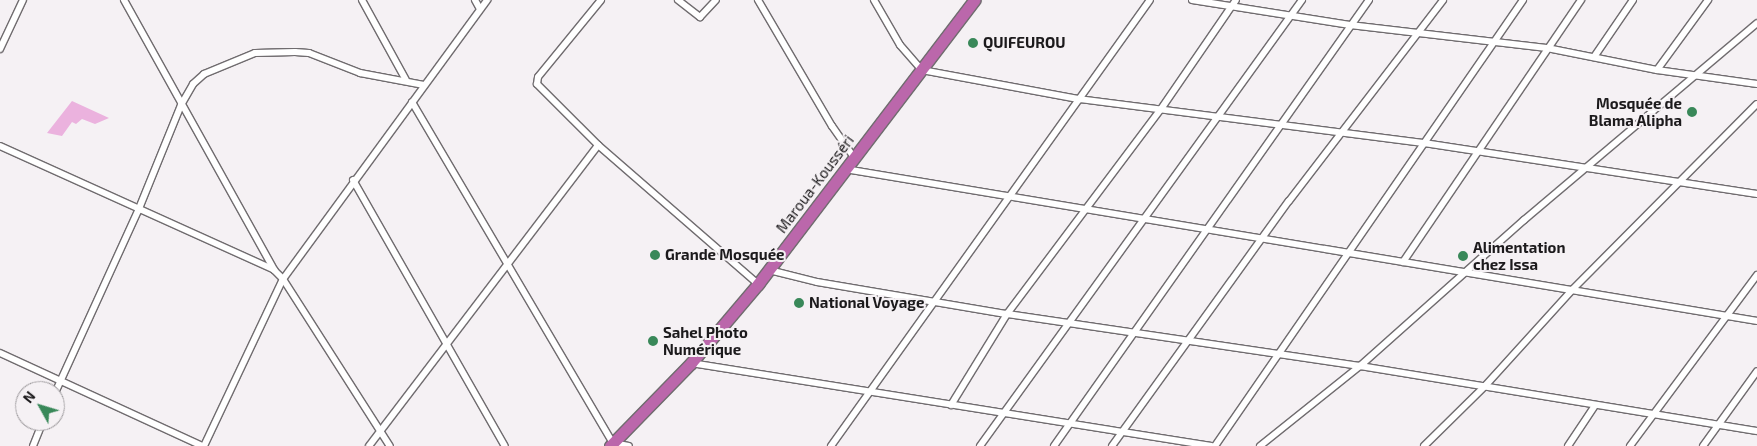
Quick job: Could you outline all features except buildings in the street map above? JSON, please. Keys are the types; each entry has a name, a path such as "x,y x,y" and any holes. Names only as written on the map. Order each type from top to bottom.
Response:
{"highway":[{"name":"Maroua-Kousséri","path":"612,445 691,363 758,284 974,0"}],"street":[{"path":"0,49 23,0"},
{"path":"124,0 274,270 283,279 378,431 390,446"},
{"path":"362,0 406,80"},
{"path":"475,0 480,9"},
{"path":"65,383 203,446 283,279 353,180 487,0"},
{"path":"601,0 537,80 540,88 598,145 758,284"},
{"path":"678,0 700,17 716,0"},
{"path":"758,0 832,126 854,157"},
{"path":"874,0 900,45 922,70 1079,99 1280,127 1424,143 1757,194"},
{"path":"831,446 867,393 1150,0"},
{"path":"1192,0 1350,25 1420,32 1493,44 1547,48 1657,70 1757,84"},
{"path":"951,405 1007,314 1160,109 1236,0"},
{"path":"980,446 1302,0"},
{"path":"1054,446 1369,0"},
{"path":"1112,446 1262,240 1443,0"},
{"path":"1215,446 1523,0"},
{"path":"1403,262 1480,152 1547,48 1581,0"},
{"path":"1594,57 1633,0"},
{"path":"1657,70 1708,0"},
{"path":"1260,446 1360,366 1584,168 1757,23"},
{"path":"0,353 60,381 138,211 181,105 193,84 204,74 255,53 309,53 360,73 406,80 424,85"},
{"path":"412,102 612,445 629,446"},
{"path":"1424,446 1485,386 1572,290 1757,104"},
{"path":"370,446 378,431 598,145"},
{"path":"0,146 138,211 274,270"},
{"path":"845,169 1143,221 1467,272 1757,321"},
{"path":"353,180 505,446"},
{"path":"769,270 817,282 933,302 1360,366 1485,386 1594,407 1757,431"},
{"path":"1630,446 1651,414 1728,316 1757,274"},
{"path":"691,363 867,393 1070,422 1211,446"},
{"path":"1703,446 1757,371"},
{"path":"1568,446 1594,407"},
{"path":"32,446 39,431"}],"shaded area":[{"path":"72,101 109,118 95,124 82,119 76,124 72,122 62,136 47,133"}],"place":[{"name":"QUIFEUROU","path":"973,43"},
{"name":"Mosquée de Blama Alipha","path":"1692,112"},
{"name":"Grande Mosquée","path":"655,255"},
{"name":"Alimentation chez Issa","path":"1463,256"},
{"name":"National Voyage","path":"799,303"},
{"name":"Sahel Photo Numérique","path":"653,341"}]}
